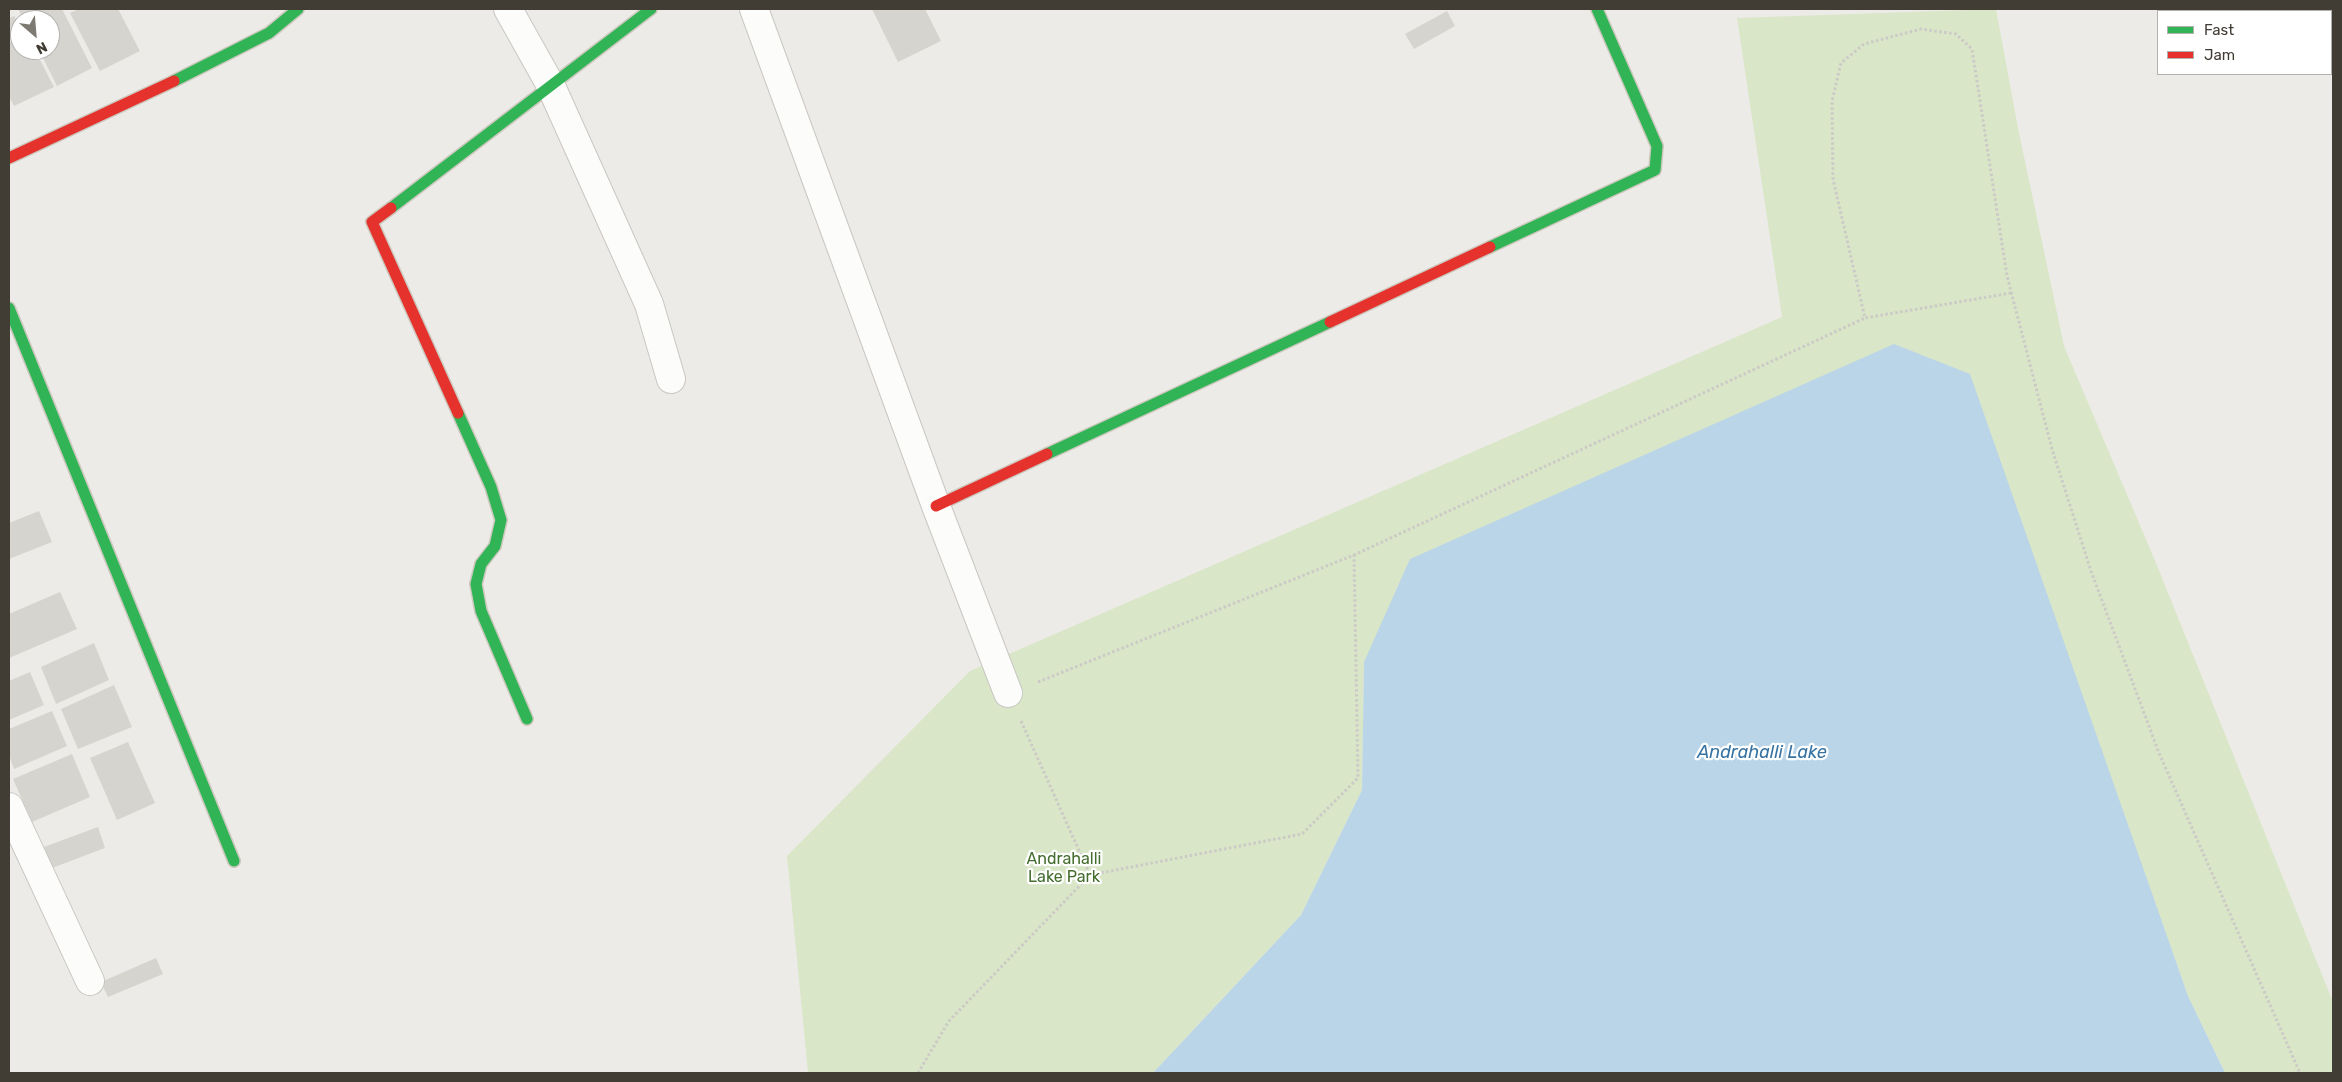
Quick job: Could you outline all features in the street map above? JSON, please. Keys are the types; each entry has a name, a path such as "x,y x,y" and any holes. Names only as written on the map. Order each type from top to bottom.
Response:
{"street":[{"path":"9,158 176,80 269,33 298,9"},
{"path":"508,9 550,84 649,304 671,379"},
{"path":"526,719 481,611 476,584 481,564 495,546 501,520 491,487 372,222 550,84 651,9"},
{"path":"754,9 936,506 1008,694"},
{"path":"936,506 1655,170 1657,146 1597,9"},
{"path":"9,308 234,861"},
{"path":"9,810 90,981"}],"path":[{"path":"1865,318 1833,179 1832,101 1841,63 1864,44 1921,29 1956,34 1972,49 2011,293 2052,449 2091,571 2159,753 2300,1073"},
{"path":"1090,875 1008,694 1354,555 1865,318 2011,293"},
{"path":"918,1073 949,1021 1090,875 1302,834 1358,778 1354,555"}],"green space":[{"name":"Andrahalli Lake Park","path":"1996,9 2018,128 2064,346 2156,563 2333,1002 2333,1073 2225,1073 2188,996 2051,610 1364,662 1362,790 1301,915 1153,1073 808,1073 787,856 970,671 1782,317 1737,18"}],"water":[{"name":"Andrahalli Lake","path":"1894,344 1970,374 2188,996 2225,1073 1153,1073 1301,915 1362,790 1364,662 1410,559"}],"building":[{"path":"62,9 92,68 57,86 44,60 60,60 60,10 19,10"},
{"path":"79,9 118,9 140,51 100,71 70,13"},
{"path":"872,9 925,9 941,41 898,62"},
{"path":"1447,11 1455,26 1414,49 1405,34"},
{"path":"9,18 10,18 9,35"},
{"path":"9,43 10,60 40,60 54,87 14,106 9,96"},
{"path":"39,511 52,542 9,559 9,523"},
{"path":"60,592 77,629 9,658 9,614"},
{"path":"94,643 109,680 56,704 41,667"},
{"path":"30,672 44,705 9,720 9,681"},
{"path":"114,685 132,727 78,749 61,709"},
{"path":"52,711 67,746 14,769 9,755 9,729"},
{"path":"128,742 155,803 117,820 90,758"},
{"path":"72,754 90,797 32,822 13,779"},
{"path":"98,827 105,848 52,868 44,847"},
{"path":"156,958 163,974 108,997 101,982"}],"traffic: fast":[{"path":"174,81 269,33 298,9"},
{"path":"391,208 651,9"},
{"path":"1490,247 1655,170 1657,146 1597,9"},
{"path":"9,308 234,861"},
{"path":"1047,454 1330,322"},
{"path":"458,413 491,487 501,520 495,546 481,564 476,584 481,611 527,719"}],"traffic: jam":[{"path":"9,158 174,81"},
{"path":"391,208 372,222 458,413"},
{"path":"1330,322 1490,247"},
{"path":"936,506 1047,454"}]}
